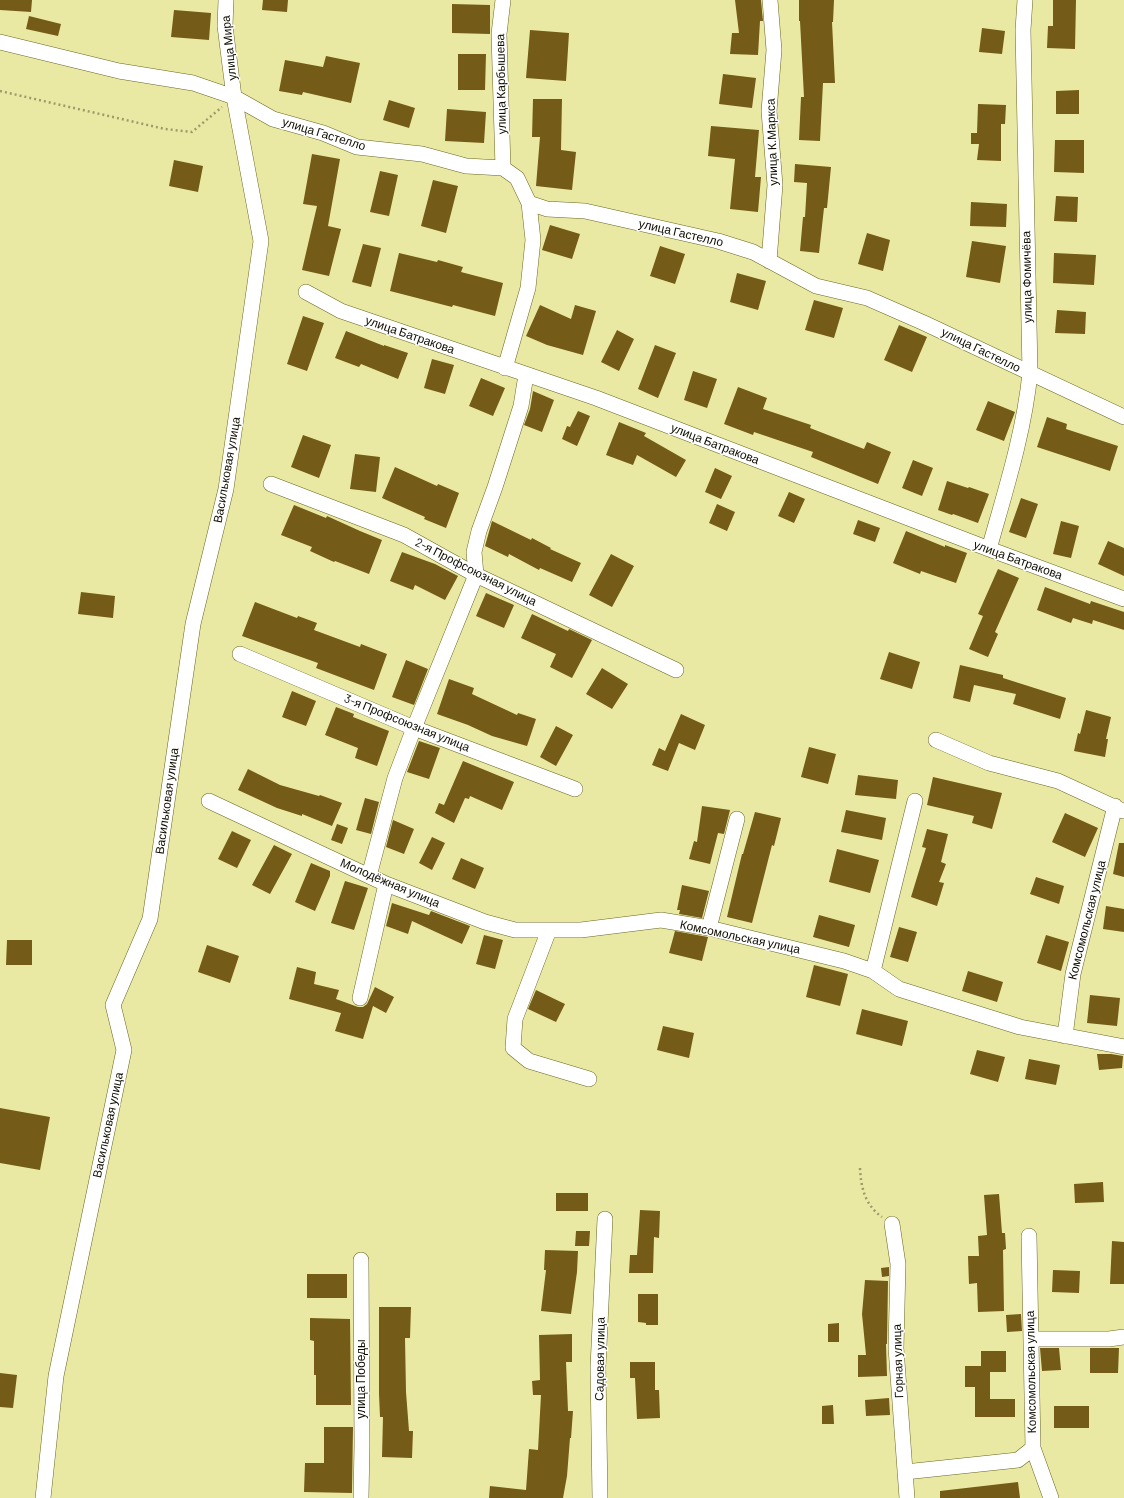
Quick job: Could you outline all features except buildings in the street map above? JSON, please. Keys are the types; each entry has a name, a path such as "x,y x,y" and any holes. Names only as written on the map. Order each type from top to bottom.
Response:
{"street":[{"name":"улица Мира","path":"226,0 225,26 234,97"},
{"name":"улица Карбышева","path":"503,0 499,34 503,168"},
{"name":"улица К.Маркса","path":"769,261 775,185 769,111 774,50 770,0"},
{"name":"улица Фомичёва","path":"989,549 1016,449 1028,395 1030,373 1023,30 1025,0"},
{"name":"улица Гастелло","path":"0,42 119,71 193,83 234,97 273,119 323,133 357,147 422,154 466,166 503,168"},
{"name":"Васильковая улица","path":"43,1498 56,1376 124,1050 114,1005 150,919 194,624 226,489 261,241 234,97"},
{"path":"503,168 517,178 529,203 533,240 528,288 505,368"},
{"name":"улица Гастелло","path":"529,203 547,209 585,211 718,241 753,252 816,286 867,298 924,323 1124,417"},
{"name":"улица Батракова","path":"306,292 341,311 596,398 989,549 1124,599"},
{"path":"369,876 395,778 476,575 474,552 521,406 526,375"},
{"name":"2-я Профсоюзная улица","path":"271,484 404,535 476,575 676,670"},
{"name":"3-я Профсоюзная улица","path":"240,654 414,728 575,789"},
{"path":"936,740 989,763 1058,781 1120,809"},
{"path":"872,971 915,801"},
{"name":"Молодёжная улица","path":"209,802 386,884 485,922 515,930 581,930"},
{"name":"Комсомольская улица","path":"1064,1036 1072,974 1120,809"},
{"path":"709,928 737,819"},
{"path":"360,998 386,884"},
{"name":"Комсомольская улица","path":"581,930 661,920 709,928 844,961 872,971 899,989 1020,1027 1124,1047"},
{"path":"549,930 515,1019 513,1048 529,1061 590,1079"},
{"name":"Садовая улица","path":"600,1498 598,1367 605,1219"},
{"name":"Горная улица","path":"892,1224 898,1264 896,1348 907,1498"},
{"name":"Комсомольская улица","path":"905,1472 1018,1460 1033,1448 1029,1236"},
{"name":"улица Победы","path":"360,1498 362,1444 361,1260"},
{"path":"1031,1339 1109,1339 1124,1337"},
{"path":"1033,1448 1051,1498"}],"path":[{"path":"0,91 165,129 192,132 234,97"},
{"path":"860,1168 861,1184 864,1196 876,1213 892,1224"}]}
